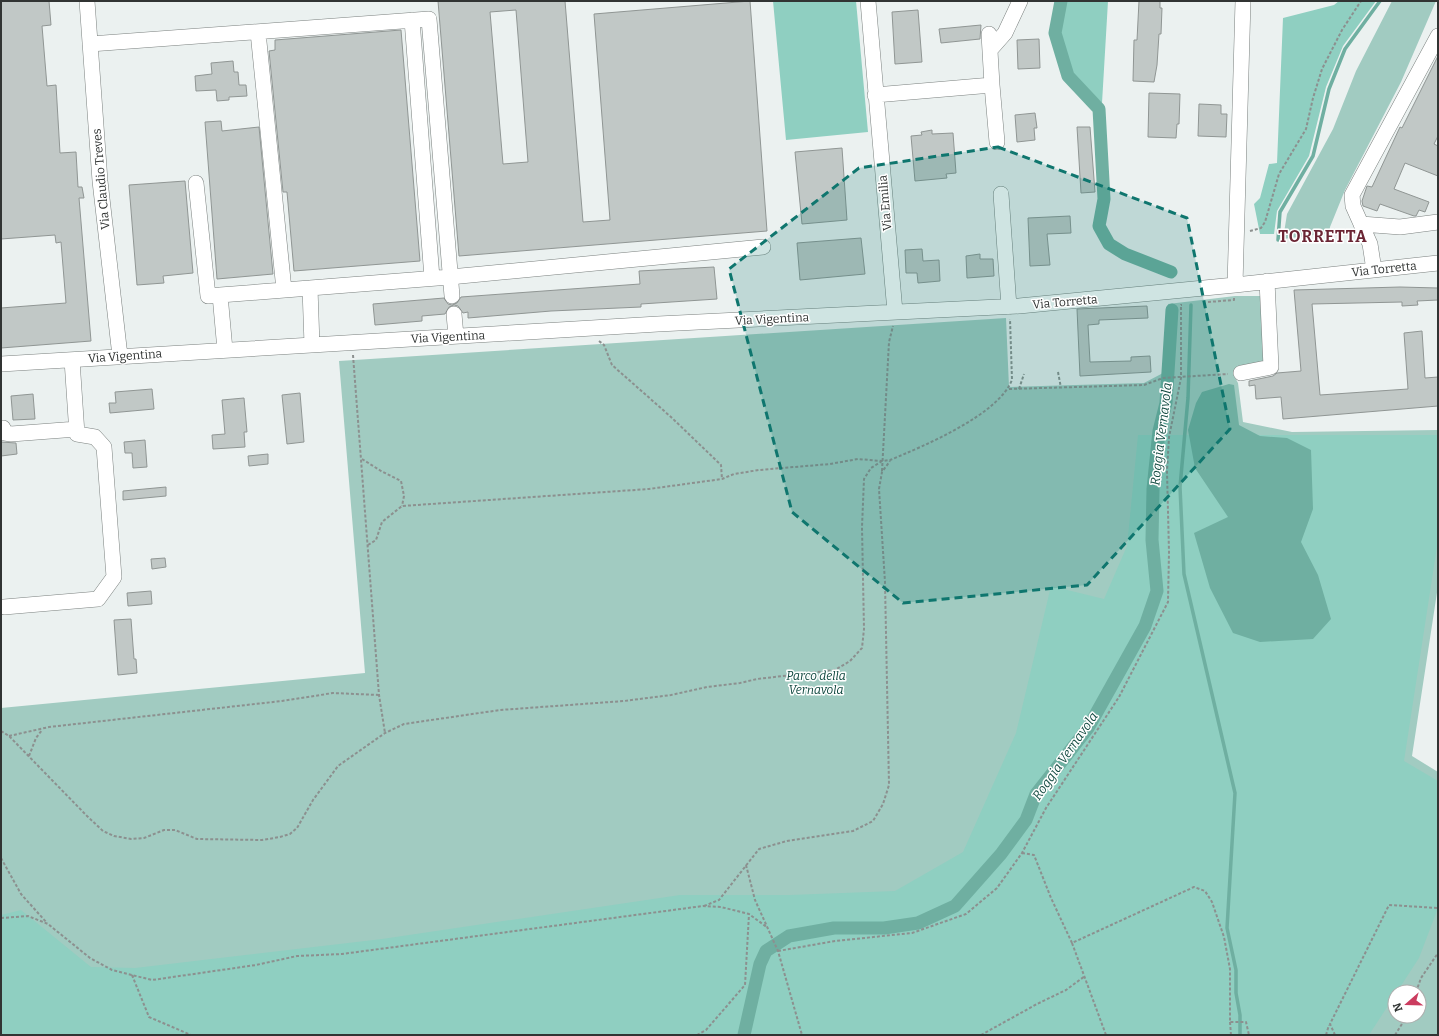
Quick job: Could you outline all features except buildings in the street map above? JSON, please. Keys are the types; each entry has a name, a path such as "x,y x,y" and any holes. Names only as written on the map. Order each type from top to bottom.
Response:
{"street":[{"name":"Via Claudio Treves","path":"87,1 100,181 120,356"},
{"name":"Via Emilia","path":"868,1 895,312"},
{"path":"990,50 1005,33 1020,1"},
{"path":"1235,286 1243,1"},
{"path":"90,44 429,19 452,296"},
{"path":"412,20 432,278"},
{"path":"258,32 284,290"},
{"path":"989,34 997,142"},
{"path":"1374,270 1370,244 1353,206 1352,195 1438,36"},
{"path":"875,95 992,85"},
{"path":"196,183 208,296 450,277 763,247"},
{"path":"1001,194 1009,310"},
{"path":"1361,224 1400,227 1438,222"},
{"name":"Via Torretta","path":"895,312 1009,310 1438,263"},
{"path":"1241,373 1271,367 1267,281"},
{"path":"310,288 312,345"},
{"path":"220,295 225,350"},
{"name":"Via Vigentina","path":"1,364 456,336 895,312"},
{"path":"454,314 456,336"},
{"path":"4,607 98,599 114,577 104,447 95,437 77,434 72,360"},
{"path":"1,428 3,428 5,433 11,434 76,429"}],"path":[{"path":"1236,236 1240,233 1261,228 1265,222 1279,174 1306,129 1313,98 1322,69 1342,30 1361,1"},
{"path":"1203,303 1234,300 1235,286"},
{"path":"778,951 835,941 912,932 966,914 998,888 1022,853 1046,808 1119,697 1168,602 1169,552 1167,471 1169,437 1181,378 1180,305 1188,304"},
{"path":"368,545 376,540 382,522 402,506 649,489 722,479 734,474 759,470 830,464 858,459 882,461 890,460 960,427 982,414 1008,389 1012,380 1009,310"},
{"path":"703,906 719,900 759,849 786,841 853,831 873,821 883,804 889,785 884,582 879,489 882,472 889,342 892,329"},
{"path":"596,339 604,345 612,365 671,417 721,465 722,479"},
{"path":"353,354 379,695 385,733"},
{"path":"1058,372 1061,388"},
{"path":"1008,389 1144,385 1163,378 1241,373"},
{"path":"1019,389 1024,374"},
{"path":"361,459 401,481 404,496 402,506"},
{"path":"882,472 890,460"},
{"path":"1,731 10,736 103,831 114,836 131,839 144,838 164,830 174,830 197,839 262,840 285,836 297,828 314,800 338,766 385,733 404,724 500,710 624,701 671,695 707,687 740,683 757,679 835,670 846,665 862,648 864,629 862,527 864,479 871,468 882,461"},
{"path":"10,736 42,729 282,701 333,693 379,695"},
{"path":"29,757 36,738 42,729"},
{"path":"1022,853 1034,855 1051,898 1072,943 1106,1035"},
{"path":"1,858 22,894 48,924 90,958 112,970 152,980 256,965 297,956 342,954 703,906 722,907 749,914 768,928"},
{"path":"746,865 755,900 778,951 802,1035"},
{"path":"1072,943 1194,887 1205,891 1212,902 1224,937 1230,968 1231,1035"},
{"path":"1326,1035 1389,905 1438,908"},
{"path":"697,1035 706,1030 745,985 749,914"},
{"path":"1,918 28,916 48,924"},
{"path":"1419,984 1421,978 1438,953"},
{"path":"132,974 150,1017 191,1035"},
{"path":"981,1035 1066,990 1085,976"},
{"path":"1230,1022 1246,1022 1249,1035"},
{"path":"1330,1024 1335,1035"},
{"path":"1395,1035 1402,1024"}],"highlighted area":[{"path":"998,147 1187,218 1230,429 1087,585 903,603 792,512 729,269 859,168"}],"green space":[{"path":"1392,1 1436,1 1401,82 1345,190 1329,233 1283,239 1287,214 1333,129 1356,71"},
{"name":"Parco della Vernavola","path":"1235,296 1262,296 1266,366 1233,374 1238,383 1243,422 1292,432 1438,430 1438,586 1412,756 1438,772 1438,1035 1,1035 1,708 365,673 339,361 1006,318 1009,387 1144,383 1163,373 1168,304"}],"shaded area":[{"path":"773,1 856,1 868,132 786,140"},
{"path":"1064,1 1108,1 1102,103 1072,75 1058,32"},
{"path":"1339,1 1376,1 1343,46 1326,87 1309,156 1277,211 1274,234 1260,234 1254,204 1260,198 1269,164 1277,163 1283,18 1334,5"},
{"path":"1229,384 1234,385 1239,425 1260,436 1287,438 1311,450 1313,509 1301,542 1318,575 1331,619 1313,639 1260,642 1233,633 1210,588 1194,533 1228,517 1195,468 1188,430 1196,403 1202,392"},
{"path":"1138,435 1438,435 1438,540 1404,761 1438,781 1438,908 1419,958 1402,984 1387,984 1387,1007 1369,1035 1,1035 1,915 21,910 91,967 135,968 382,939 680,895 790,895 895,891 963,852 1016,733 1051,586 1104,599 1127,546"}],"waterway":[{"name":"Roggia Vernavola","path":"1061,1 1055,33 1068,76 1099,109 1104,199 1099,226 1109,244 1125,254 1171,272"},
{"path":"1278,240 1280,212 1313,156 1329,89 1345,49 1380,1"},
{"path":"1191,305 1188,398 1180,487 1184,574 1235,793 1227,928 1236,970 1236,993 1240,1015 1240,1035"},
{"name":"Roggia Vernavola","path":"744,1035 760,964 766,951 789,936 834,928 884,928 918,923 955,906 1001,854 1026,820 1036,794 1088,728 1145,626 1157,591 1152,540 1153,489 1159,431 1166,403 1172,310"}],"district":[{"name":"TORRETTA","path":"1323,236"}]}
